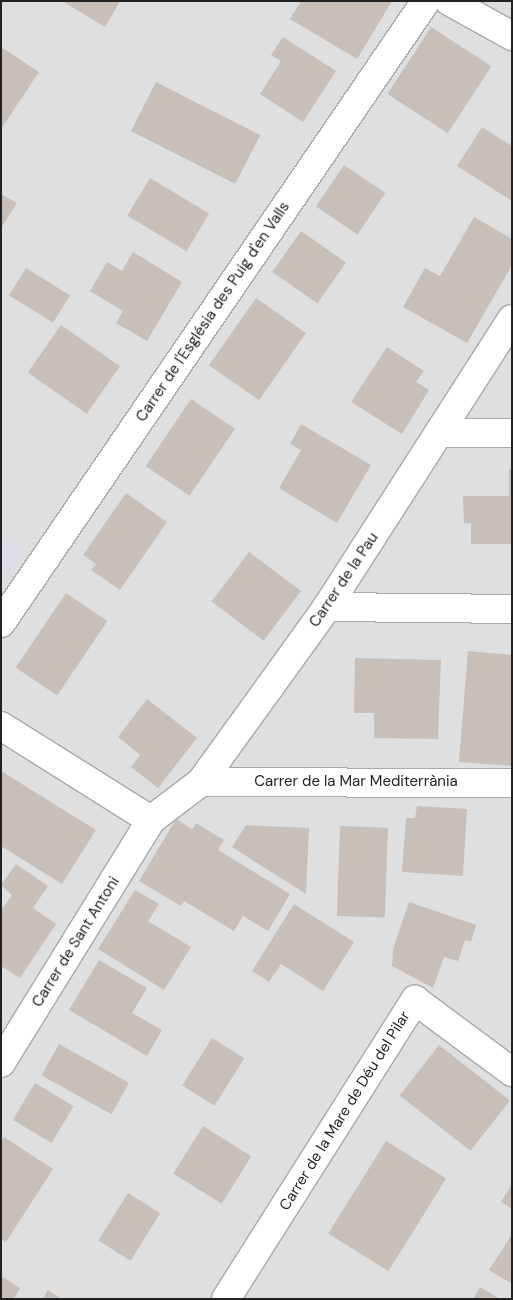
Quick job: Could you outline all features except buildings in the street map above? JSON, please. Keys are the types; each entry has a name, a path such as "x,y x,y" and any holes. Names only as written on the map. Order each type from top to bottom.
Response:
{"street":[{"name":"Carrer de l'Església des Puig d'en Valls","path":"1,623 426,1"},
{"path":"449,1 512,36"},
{"name":"Carrer de la Pau","path":"151,820 201,782 327,607 512,319"},
{"path":"441,432 512,433"},
{"path":"327,607 512,609"},
{"path":"1,726 151,820"},
{"name":"Carrer de la Mar Mediterrània","path":"201,782 512,783"},
{"name":"Carrer de Sant Antoni","path":"1,1063 151,820"},
{"name":"Carrer de la Mare de Déu del Pilar","path":"226,1299 415,1000 512,1072"}],"shaded area":[{"path":"1,1 512,1 512,1299 1,1299"},
{"path":"1,537 26,551 1,581"}]}
